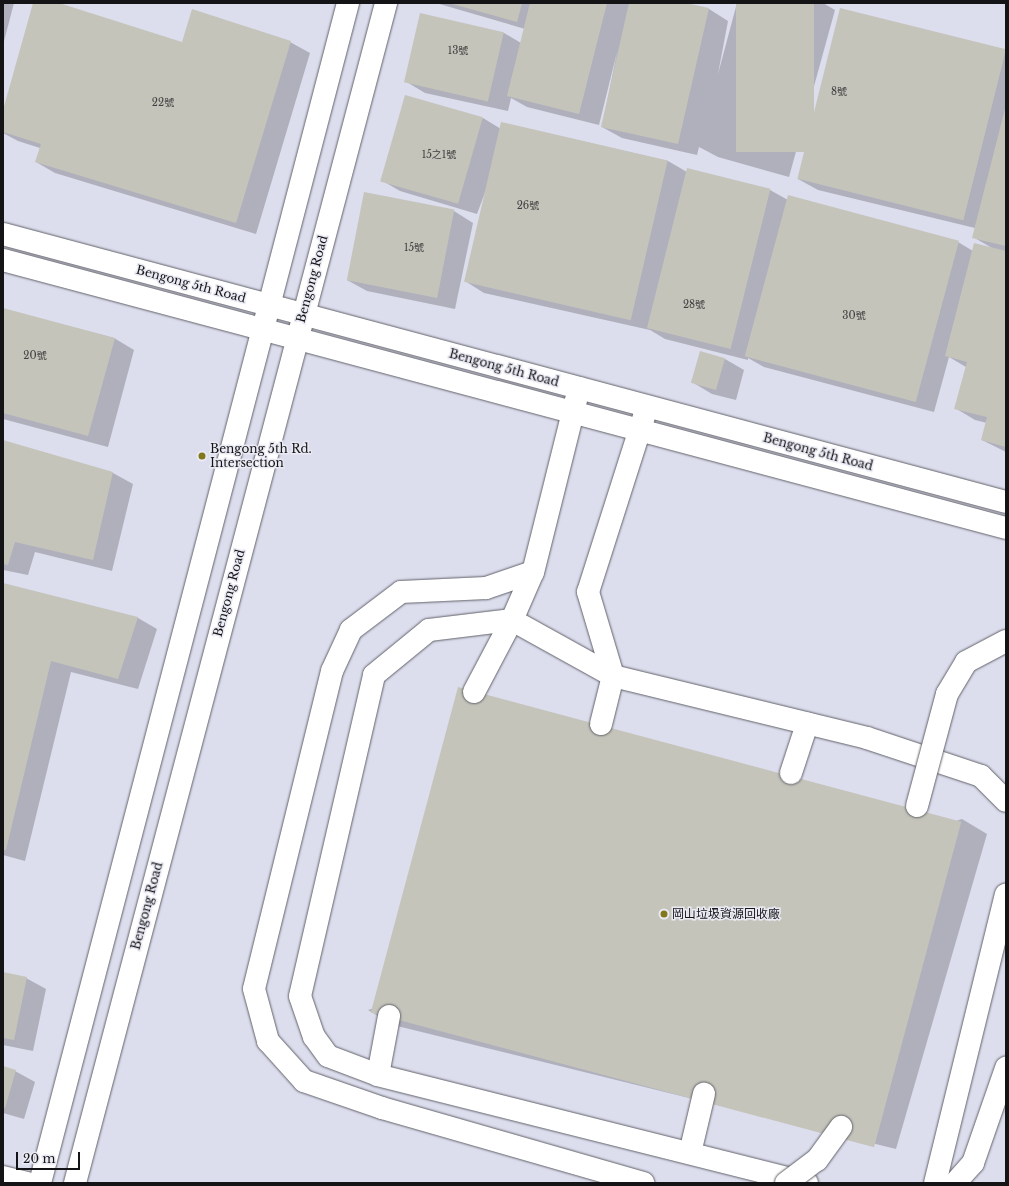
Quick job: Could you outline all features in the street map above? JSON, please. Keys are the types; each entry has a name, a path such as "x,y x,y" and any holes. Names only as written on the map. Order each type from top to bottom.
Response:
{"street":[{"path":"40,1183 348,3"},
{"name":"Bengong Road","path":"75,1183 302,314 386,3"},
{"name":"Bengong 5th Road","path":"3,234 1006,502"},
{"name":"Bengong 5th Road","path":"3,260 1006,528"},
{"path":"474,692 512,620 533,572 579,388"},
{"path":"601,724 613,676 588,592 647,406"},
{"path":"533,572 486,588 401,592 351,630 332,671 254,989 268,1041 304,1081 382,1108 643,1183"},
{"path":"807,1183 378,1075 328,1056 314,1037 300,996 374,675 429,630 512,620 613,676 867,738 981,776 1006,801"},
{"path":"917,806 947,694 966,662 1006,641"},
{"path":"791,774 806,724"},
{"path":"935,1183 1006,895"},
{"path":"378,1075 389,1016"},
{"path":"955,1183 973,1163 1006,1068"},
{"path":"690,1153 704,1094"},
{"path":"786,1183 817,1160 841,1127"},
{"path":"3,1177 27,1183"}],"shaded area":[{"path":"3,3 1006,3 1006,1183 3,1183"}],"building":[{"path":"33,3 59,3 182,42 192,9 291,41 236,223 35,162 41,144 3,132 3,110"},
{"path":"449,3 522,3 517,22"},
{"path":"530,3 607,3 579,114 507,96"},
{"path":"629,3 686,3 709,8 678,144 601,127"},
{"path":"736,3 814,3 814,152 736,152"},
{"path":"840,8 1006,49 963,220 797,179"},
{"path":"420,13 504,32 488,102 404,82"},
{"path":"405,95 483,117 458,204 380,182"},
{"path":"1006,109 1006,246 972,238"},
{"path":"501,122 668,160 631,320 464,282"},
{"path":"687,168 770,189 731,349 647,328"},
{"path":"364,192 454,210 437,298 347,280"},
{"path":"788,195 959,241 916,402 745,356"},
{"path":"974,243 1006,251 1006,447 981,440 987,417 954,409 967,362 945,356"},
{"path":"3,308 115,338 88,436 3,413"},
{"path":"700,351 725,358 716,390 691,383"},
{"path":"3,440 113,472 93,560 15,542 8,565 3,564"},
{"path":"3,583 138,617 118,679 51,661 6,850 3,850"},
{"name":"岡山垃圾資源回收廠","path":"458,687 961,822 874,1147 371,1013"},
{"path":"3,972 27,977 14,1040 3,1038"},
{"path":"3,1066 16,1070 5,1108 3,1108"}],"place":[{"name":"Bengong 5th Rd. Intersection","path":"202,456"},
{"name":"岡山垃圾資源回收廠","path":"664,914"}]}
